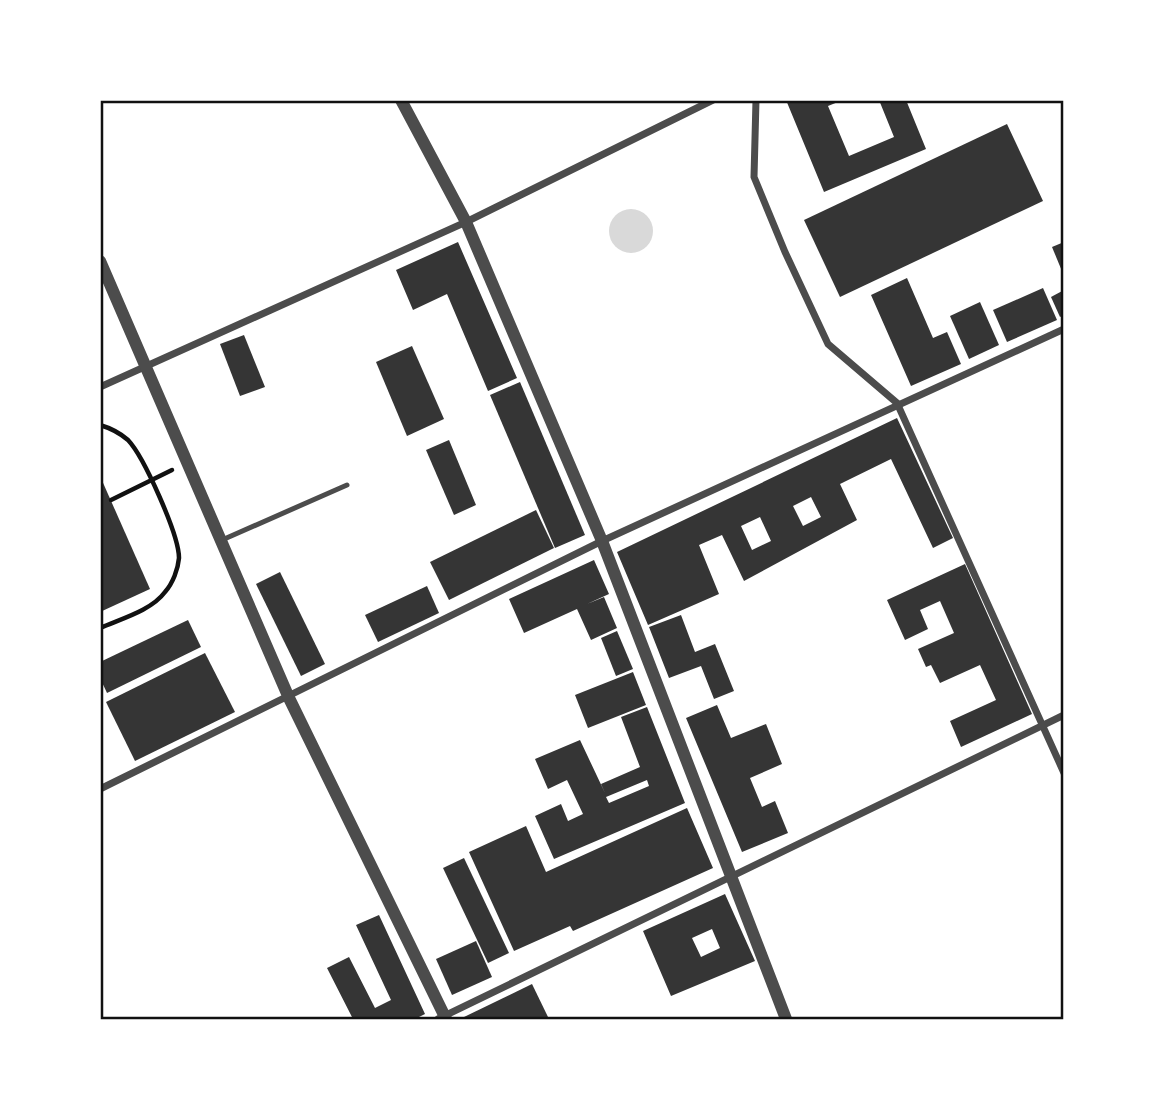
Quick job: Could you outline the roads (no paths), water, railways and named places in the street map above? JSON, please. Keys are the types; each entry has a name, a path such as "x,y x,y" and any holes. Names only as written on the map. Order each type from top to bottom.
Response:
{"street":[{"path":"401,100 466,222 602,541 786,1019"},
{"path":"100,387 466,222 713,100"},
{"path":"756,100 754,177 785,253 828,344 897,403 1064,774"},
{"path":"100,261 289,698 443,1018 1064,715"},
{"path":"100,789 289,698 602,541 897,403 1064,329"}],"lane":[{"path":"222,540 347,485"}]}
